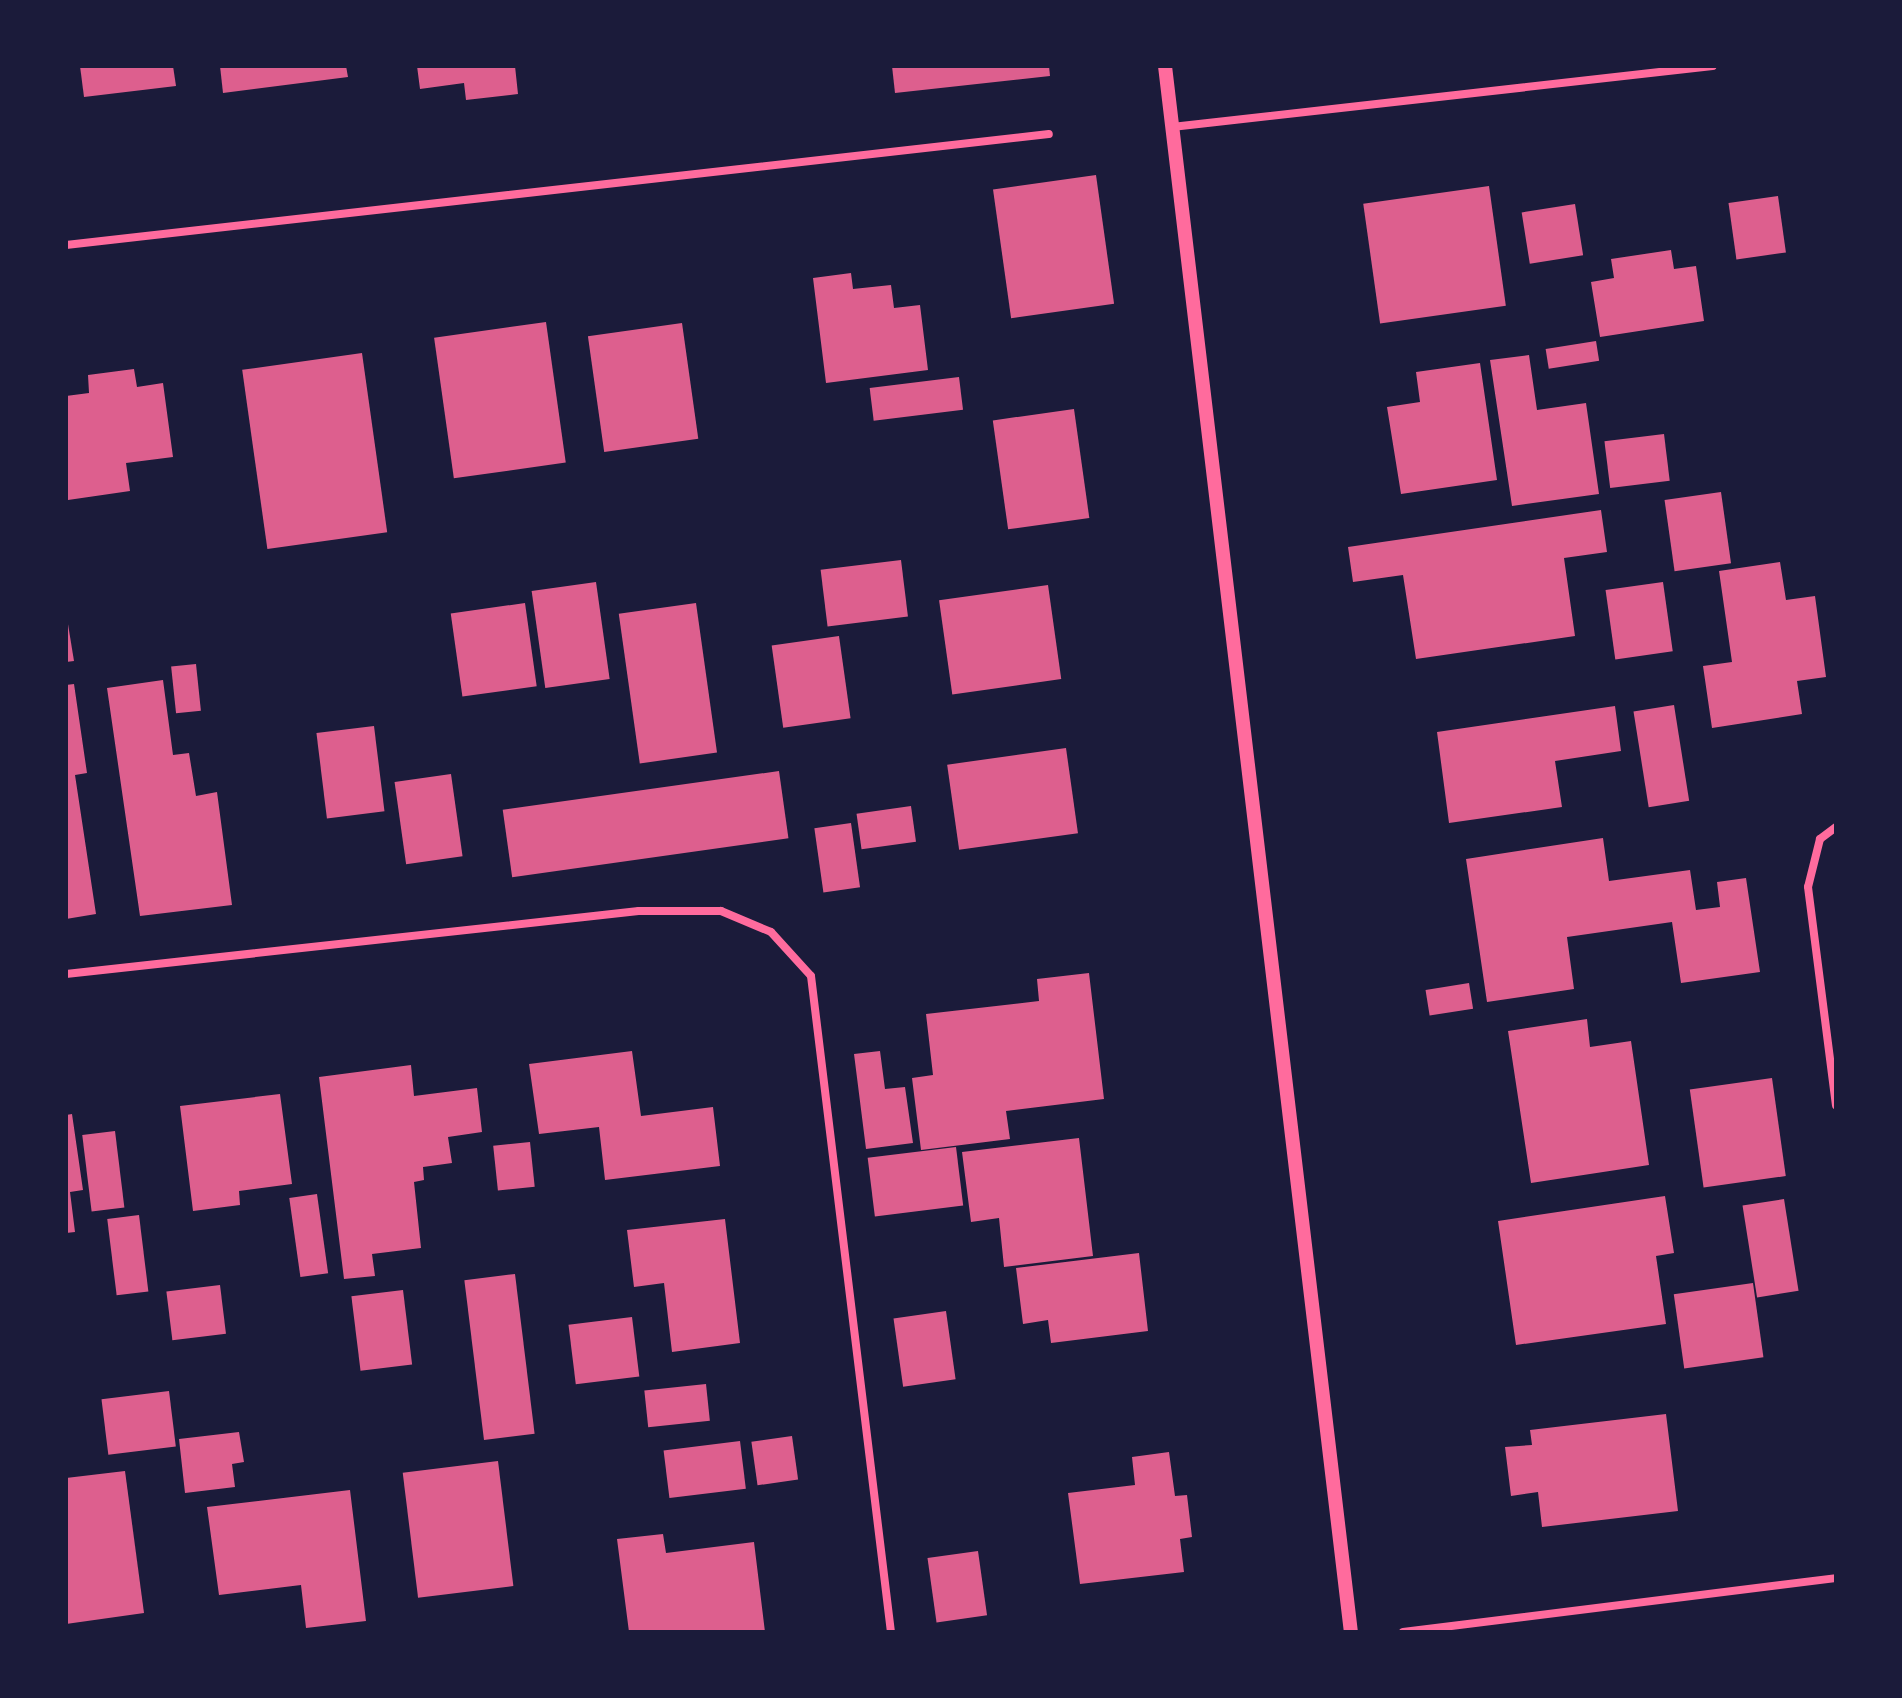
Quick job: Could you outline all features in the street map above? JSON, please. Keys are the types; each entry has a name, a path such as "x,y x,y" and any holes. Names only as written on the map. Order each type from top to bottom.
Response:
{"street":[{"path":"1165,66 1351,1632"},
{"path":"1172,127 1713,66"},
{"path":"66,245 1049,134"},
{"path":"1836,827 1820,839 1808,887 1836,1105"},
{"path":"66,974 639,911 721,911 771,932 811,976 891,1632"},
{"path":"1403,1632 1836,1578"}],"building":[{"path":"80,66 173,66 176,86 84,97"},
{"path":"220,66 346,66 348,77 223,93"},
{"path":"417,66 515,66 518,94 466,100 464,83 420,89"},
{"path":"892,66 1049,66 1050,76 895,93"},
{"path":"1096,175 1114,304 1011,318 993,189"},
{"path":"1489,186 1506,306 1380,323 1363,204"},
{"path":"1778,196 1786,252 1736,259 1728,203"},
{"path":"1575,204 1583,255 1530,264 1522,212"},
{"path":"1671,250 1674,269 1696,266 1704,321 1600,337 1591,282 1614,278 1611,259"},
{"path":"851,273 853,289 891,285 894,308 920,305 928,370 826,383 813,278"},
{"path":"546,322 566,463 454,478 434,338"},
{"path":"682,323 698,439 604,452 588,336"},
{"path":"1596,341 1599,361 1549,369 1546,349"},
{"path":"362,353 387,532 267,549 242,370"},
{"path":"1529,355 1537,410 1586,403 1599,494 1512,506 1490,360"},
{"path":"1480,363 1497,480 1401,494 1387,407 1420,402 1416,372"},
{"path":"134,369 137,387 163,383 173,457 126,463 130,491 68,500 66,396 89,393 88,375"},
{"path":"959,377 963,410 874,421 870,388"},
{"path":"1074,409 1089,518 1008,529 993,420"},
{"path":"1664,434 1670,481 1610,488 1604,441"},
{"path":"1721,492 1731,563 1675,571 1665,500"},
{"path":"1601,510 1607,552 1564,558 1575,636 1416,659 1403,575 1353,582 1348,547"},
{"path":"901,560 908,617 828,626 821,570"},
{"path":"1780,562 1786,600 1815,596 1826,677 1797,681 1802,714 1712,728 1703,666 1732,662 1719,571"},
{"path":"596,582 610,679 545,688 532,591"},
{"path":"1663,582 1673,651 1615,659 1606,590"},
{"path":"1048,585 1061,679 952,694 939,600"},
{"path":"525,603 537,686 462,697 451,613"},
{"path":"696,603 717,753 640,763 619,614"},
{"path":"66,612 74,661 66,662"},
{"path":"839,636 851,718 783,728 772,645"},
{"path":"196,664 201,711 176,713 171,667"},
{"path":"163,680 173,755 189,753 196,796 217,792 232,905 140,916 107,688"},
{"path":"74,684 87,773 75,775 96,914 66,919 66,685"},
{"path":"1674,705 1689,801 1649,807 1634,711"},
{"path":"1615,706 1621,751 1555,761 1562,807 1449,823 1437,732"},
{"path":"374,726 384,811 327,818 316,733"},
{"path":"1066,748 1078,833 959,850 947,765"},
{"path":"779,771 788,838 512,877 503,810"},
{"path":"451,774 463,856 406,864 395,782"},
{"path":"911,806 916,842 862,849 857,814"},
{"path":"851,823 860,887 823,893 814,828"},
{"path":"1603,838 1609,881 1690,870 1696,910 1720,907 1717,882 1746,878 1760,972 1681,983 1672,922 1567,937 1574,989 1487,1002 1466,859"},
{"path":"1089,973 1104,1099 1006,1111 1010,1139 921,1150 912,1078 933,1075 926,1014 1039,1001 1037,979"},
{"path":"1469,983 1473,1009 1430,1016 1426,990"},
{"path":"1587,1019 1590,1047 1631,1041 1649,1165 1531,1183 1508,1031"},
{"path":"632,1051 641,1116 713,1107 720,1166 605,1180 599,1127 539,1134 529,1064"},
{"path":"880,1051 885,1089 905,1087 913,1143 866,1149 854,1054"},
{"path":"411,1065 414,1096 477,1088 482,1132 448,1137 452,1163 423,1167 424,1180 414,1182 421,1248 372,1254 375,1276 344,1279 319,1077"},
{"path":"1772,1078 1786,1176 1704,1188 1690,1090"},
{"path":"280,1094 292,1184 239,1191 240,1205 193,1211 180,1106"},
{"path":"72,1114 83,1190 70,1192 75,1232 66,1233 66,1115"},
{"path":"115,1131 124,1207 92,1211 82,1135"},
{"path":"1079,1138 1093,1256 1004,1267 999,1218 971,1222 962,1152"},
{"path":"530,1142 535,1187 498,1191 493,1146"},
{"path":"956,1147 963,1206 875,1216 868,1158"},
{"path":"317,1194 328,1273 300,1277 289,1198"},
{"path":"1665,1196 1674,1253 1656,1256 1666,1324 1516,1345 1498,1221"},
{"path":"1784,1199 1799,1291 1757,1297 1743,1206"},
{"path":"139,1215 148,1291 117,1295 107,1219"},
{"path":"725,1219 740,1343 672,1352 664,1283 634,1287 627,1230"},
{"path":"1139,1253 1148,1331 1051,1343 1048,1320 1023,1324 1016,1268"},
{"path":"515,1274 535,1434 484,1440 464,1280"},
{"path":"1753,1283 1763,1357 1684,1368 1674,1294"},
{"path":"220,1285 226,1334 172,1340 166,1292"},
{"path":"403,1290 412,1364 361,1371 351,1296"},
{"path":"946,1311 956,1379 903,1387 894,1318"},
{"path":"632,1317 639,1377 576,1384 568,1325"},
{"path":"706,1384 710,1421 648,1427 644,1390"},
{"path":"169,1391 176,1447 108,1455 102,1399"},
{"path":"1666,1414 1678,1511 1542,1527 1538,1492 1511,1496 1505,1447 1532,1445 1530,1430"},
{"path":"239,1432 244,1462 232,1464 235,1487 185,1493 179,1439"},
{"path":"792,1436 798,1480 758,1485 751,1442"},
{"path":"740,1441 746,1489 669,1498 664,1450"},
{"path":"1169,1452 1175,1496 1187,1495 1192,1537 1180,1539 1184,1572 1080,1584 1068,1493 1135,1485 1132,1457"},
{"path":"498,1461 513,1586 418,1598 403,1473"},
{"path":"125,1471 144,1613 66,1624 66,1478"},
{"path":"350,1490 366,1621 306,1628 301,1585 219,1595 207,1507"},
{"path":"663,1534 666,1553 754,1542 765,1632 629,1632 617,1539"},
{"path":"978,1551 987,1615 937,1622 927,1558"}]}
